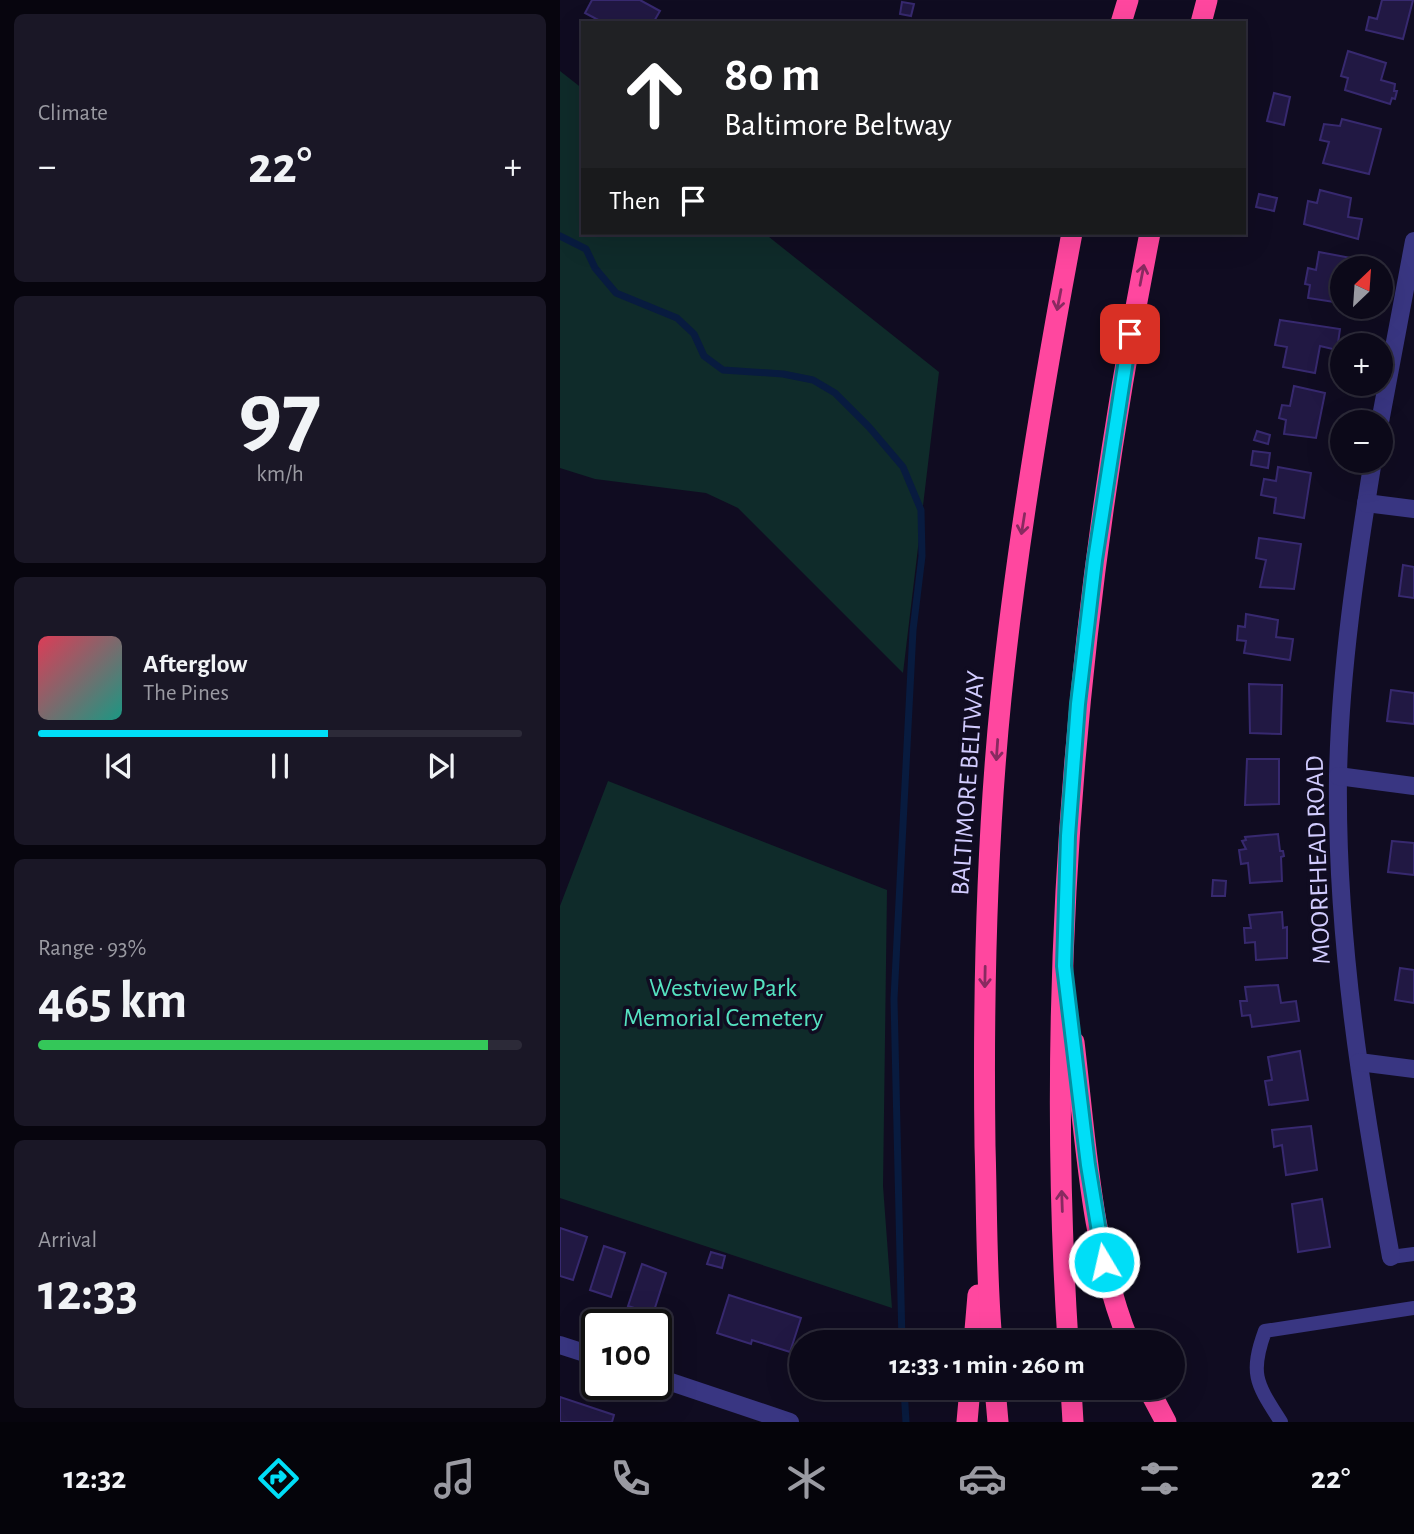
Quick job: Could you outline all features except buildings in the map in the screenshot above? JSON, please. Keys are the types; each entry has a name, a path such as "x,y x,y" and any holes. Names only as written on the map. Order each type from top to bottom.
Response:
{"highway":[{"path":"1122,21 1128,0"},
{"path":"1201,21 1207,0"},
{"name":"BALTIMORE BELTWAY","path":"992,1330 986,1189 985,938 1001,700 1018,556 1050,347 1072,235"},
{"path":"1067,1330 1061,1189 1068,836 1083,665 1125,360 1150,235"},
{"path":"1064,966 1088,1165 1104,1262 1124,1330"},
{"path":"975,1330 986,1189"},
{"path":"967,1422 969,1400"},
{"path":"996,1400 998,1422"},
{"path":"1072,1400 1073,1422"},
{"path":"1154,1400 1166,1422"}],"street":[{"path":"1382,410 1414,242"},
{"name":"MOOREHEAD ROAD","path":"1371,473 1351,614 1338,776 1345,960 1391,1257"},
{"path":"1366,503 1414,509"},
{"path":"1338,776 1414,786"},
{"path":"1359,1062 1414,1069"},
{"path":"560,1345 581,1352"},
{"path":"672,1382 790,1422"}],"lane":[{"path":"1391,1257 1414,1254"},
{"path":"1281,1422 1260,1389 1255,1358 1265,1331 1414,1308"}],"green space":[{"path":"560,71 581,87 581,235 767,235 939,372 903,673 738,508 706,493 595,479 560,468"},
{"name":"Westview Park Memorial Cemetery","path":"608,781 887,890 883,1186 892,1308 560,1198 560,906"}],"waterway":[{"path":"560,236 586,249 595,268 616,293 677,318 694,334 704,356 723,370 783,374 813,380 835,393 903,467 921,510 922,556 913,630 894,999 902,1330"},
{"path":"905,1400 906,1422"}],"route":[{"path":"1104,1262 1088,1165 1064,966 1068,836 1078,704 1095,560 1130,334"}]}
